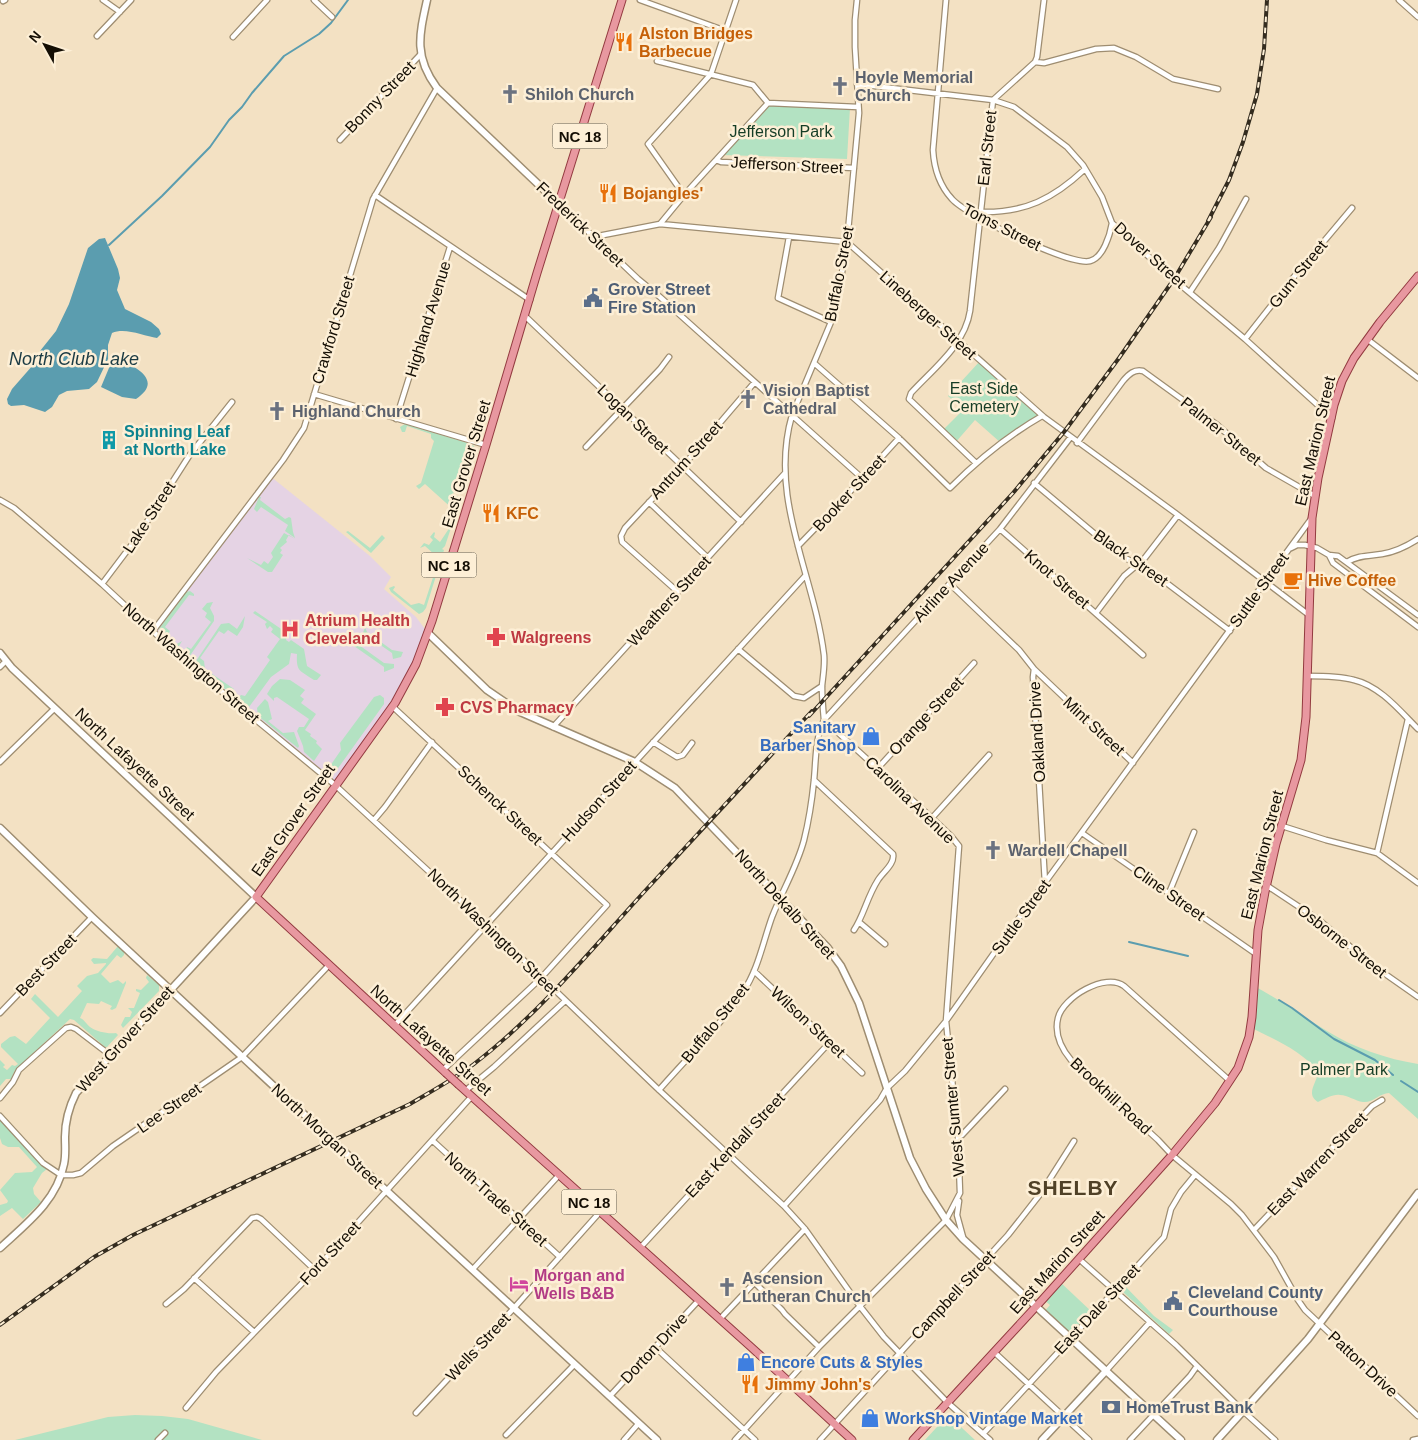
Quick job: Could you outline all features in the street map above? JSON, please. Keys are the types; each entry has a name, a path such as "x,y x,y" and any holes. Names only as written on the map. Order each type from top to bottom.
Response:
{"main road":[{"name":"East Grover Street","path":"256,897 392,706 406,685 416,664 428,633 622,0"},
{"name":"East Marion Street","path":"914,1439 1036,1307 1172,1155 1202,1119 1238,1068 1252,1018 1258,930 1266,885 1302,752 1308,676 1312,518 1332,418 1338,392 1346,371 1367,339 1418,276"},
{"name":"North Lafayette Street","path":"256,897 444,1072 836,1423 852,1440"}],"street":[{"path":"103,0 120,12"},
{"path":"97,36 131,0"},
{"path":"234,37 267,0"},
{"path":"314,0 332,17"},
{"name":"Frederick Street","path":"427,0 420,40 420,55 424,67 437,88 593,237 862,478"},
{"path":"640,0 726,30"},
{"path":"684,195 648,144 711,74 736,0"},
{"name":"Buffalo Street","path":"822,686 824,657 819,626 788,505 785,474 786,444 792,415 831,322 848,242 858,107 855,29 857,0"},
{"name":"Toms Street","path":"946,0 933,150 936,174 946,191 956,204 980,219 1023,240 1080,262 1092,261 1099,255 1108,239 1112,223"},
{"path":"1044,0 1035,62 1044,63 1096,49 1114,48 1136,57 1173,79 1218,89"},
{"path":"1399,0 1418,17"},
{"name":"Bonny Street","path":"340,140 420,55"},
{"path":"657,60 753,85 768,103 858,107"},
{"name":"Earl Street","path":"976,463 908,399 958,342 967,328 993,100 1035,62"},
{"name":"Dover Street","path":"857,84 993,100 1014,107 1067,147 1085,169 1102,197 1112,223 1332,418"},
{"name":"Crawford Street","path":"153,631 298,438 306,421 375,195 437,88"},
{"path":"716,160 768,103"},
{"name":"Jefferson Street","path":"660,224 716,160 721,162 854,168"},
{"path":"980,212 1001,212 1037,203 1056,193 1085,169"},
{"path":"375,195 530,300"},
{"path":"1190,292 1219,248 1246,199"},
{"name":"Gum Street","path":"1245,339 1352,208"},
{"path":"593,237 660,224 848,242"},
{"path":"789,237 778,298 831,322"},
{"name":"Lineberger Street","path":"848,242 1042,416 1178,515 1309,615"},
{"name":"Highland Avenue","path":"396,419 450,247"},
{"name":"Logan Street","path":"525,316 741,522"},
{"path":"1367,339 1418,378"},
{"path":"586,447 660,369 669,357"},
{"path":"814,363 899,438 950,488 976,463 1014,432 1042,416"},
{"name":"Palmer Street","path":"1077,443 1128,375 1138,370 1146,372 1228,434 1266,468 1315,496"},
{"name":"Antrum Street","path":"678,592 622,542 620,538 625,528 683,466 754,382"},
{"path":"314,394 486,445"},
{"name":"Lake Street","path":"102,584 136,539 188,456 232,402"},
{"name":"Booker Street","path":"798,546 899,438"},
{"name":"Airline Avenue","path":"824,720 1000,530 1070,438"},
{"name":"Weathers Street","path":"553,728 785,474"},
{"name":"Black Street","path":"1034,483 1120,555 1156,574 1230,631"},
{"name":"North Washington Street","path":"0,500 21,514 102,584 187,663 335,785 487,925 659,1090 728,1152 805,1229 859,1306 899,1353 948,1403 990,1440"},
{"path":"649,502 708,558"},
{"path":"1096,613 1124,576 1144,559 1178,515"},
{"name":"Suttle Street","path":"784,1206 880,1100 887,1088 905,1071 946,1021 1312,518"},
{"name":"Knot Street","path":"1000,530 1143,655"},
{"path":"1347,562 1361,556 1402,548 1418,538"},
{"path":"1288,551 1297,545 1311,546 1330,555 1338,556 1418,616"},
{"path":"1330,555 1332,562 1418,627"},
{"name":"Hudson Street","path":"394,1026 805,576"},
{"name":"Oakland Drive","path":"950,584 1019,650 1034,669 1046,883"},
{"name":"North Dekalb Street","path":"428,633 466,671 499,699 518,711 553,728 635,762 665,781 685,797 827,947 841,966 859,1003 910,1158 926,1189 946,1220 1105,1372 1181,1440"},
{"path":"738,650 794,696 804,698 822,686"},
{"name":"North Lafayette Street","path":"0,653 55,708 256,897"},
{"path":"0,667 6,661"},
{"name":"Orange Street","path":"878,768 974,663"},
{"name":"Mint Street","path":"1034,669 1133,763"},
{"path":"1308,676 1349,679 1362,682 1382,694 1418,729"},
{"path":"822,686 824,720"},
{"name":"Schenck Street","path":"392,706 607,905 541,978"},
{"path":"0,762 55,708"},
{"path":"1377,853 1408,719"},
{"name":"Buffalo Street","path":"659,1090 725,1015 743,991 754,971 772,918 794,870 803,843 810,816 816,751 820,728 824,720"},
{"name":"Carolina Avenue","path":"824,720 932,818 959,846 946,1021"},
{"path":"374,820 432,742"},
{"path":"653,742 677,757 683,755 692,743"},
{"path":"932,818 989,755"},
{"path":"814,780 894,854 892,863 880,877 868,897 854,930"},
{"path":"1282,826 1377,853 1418,883"},
{"name":"North Morgan Street","path":"0,828 170,990 657,1440"},
{"path":"1169,893 1194,832"},
{"name":"Cline Street","path":"1082,833 1256,954"},
{"name":"Osborne Street","path":"1266,885 1319,920 1368,962 1418,997"},
{"name":"West Grover Street","path":"0,1248 27,1224 46,1203 53,1192 61,1174 65,1158 66,1122 72,1100 83,1084 256,897"},
{"name":"Best Street","path":"0,1013 92,917"},
{"path":"859,922 884,944"},
{"name":"Lee Street","path":"61,1174 72,1175 81,1173 114,1146 242,1057 329,965"},
{"name":"Wilson Street","path":"754,971 862,1073"},
{"path":"444,1072 541,978"},
{"name":"Brookhill Road","path":"1172,1155 1065,1053 1058,1038 1058,1017 1062,1010 1072,999 1090,988 1103,982 1112,981 1120,983 1230,1081"},
{"path":"465,1091 565,1001"},
{"name":"West Sumter Street","path":"946,1021 958,1137 960,1193 957,1215 963,1238"},
{"path":"0,1098 13,1082 19,1070 66,1028 76,1029 110,1055"},
{"name":"East Kendall Street","path":"640,1248 830,1042"},
{"path":"958,1137 1005,1089"},
{"name":"Ford Street","path":"186,1408 216,1372 315,1270 387,1192 472,1096"},
{"name":"East Warren Street","path":"1254,1230 1372,1106 1382,1100"},
{"path":"0,1116 43,1164 61,1174"},
{"name":"North Trade Street","path":"433,1141 560,1257"},
{"name":"Campbell Street","path":"820,1440 1026,1214 1074,1141"},
{"name":"Patton Drive","path":"1172,1155 1231,1204 1274,1257 1298,1300 1319,1324 1418,1416"},
{"path":"473,1269 559,1175"},
{"name":"East Dale Street","path":"983,1434 1164,1237 1171,1209 1181,1192 1195,1175"},
{"name":"West Sumter Street","path":"735,1440 819,1346 946,1220 960,1193"},
{"path":"1217,1440 1284,1367 1319,1324 1418,1193"},
{"name":"Wells Street","path":"416,1413 600,1212"},
{"path":"166,1304 176,1297 245,1223 252,1218 257,1217 315,1270"},
{"path":"720,1319 805,1229"},
{"path":"1079,1259 1150,1322 1275,1440"},
{"path":"194,1278 254,1332"},
{"path":"754,1282 819,1346"},
{"name":"Dorton Drive","path":"610,1396 699,1300"},
{"path":"1042,1440 1150,1322"},
{"path":"655,1347 755,1440"},
{"path":"994,1352 1089,1440"},
{"path":"506,1435 575,1364"},
{"path":"1130,1440 1190,1376 1197,1366"},
{"path":"624,1440 639,1424"},
{"path":"158,1440 165,1432"},
{"path":"1413,1440 1418,1439"}],"shaded area":[{"name":"Atrium Health Cleveland","path":"270,476 370,556 391,577 384,589 416,617 428,633 406,685 335,785 187,663 153,631"}],"green space":[{"name":"Jefferson Park","path":"767,105 850,108 847,159 721,155"},
{"name":"East Side Cemetery","path":"980,361 1042,416 1001,443 975,420 955,443 942,431 963,410 948,396"},
{"path":"405,424 471,444 475,449 466,481 459,479 458,481 464,483 461,494 454,492 453,494 461,498 445,546 442,549 444,550 426,608 419,614 391,592 389,588 394,586 393,590 411,605 419,603 424,605 438,562 432,560 435,555 425,546 420,548 424,543 429,545 433,540 430,537 434,532 434,537 440,542 448,530 455,511 425,484 419,489 416,486 421,483 434,441 431,438 431,434 407,426 405,432 402,432 400,427"},
{"path":"259,497 261,497 260,500 285,519 291,518 295,538 285,531 288,525 261,507 257,512 254,509"},
{"path":"348,531 370,548 382,535 385,538 371,553 346,532"},
{"path":"284,533 289,536 286,540 287,542 280,548 282,550 280,553 283,555 272,572 268,572 247,558 261,565 264,561 268,564 273,557 271,553"},
{"path":"190,591 194,596 189,595 165,627 170,631 167,636 177,644 182,641 179,646 176,646 160,633 159,629 186,592"},
{"path":"213,602 210,608 214,621 189,657 185,653 187,647 191,649 211,622 205,617 207,613 202,609 207,603"},
{"path":"255,611 287,633 286,640 289,642 291,640 304,649 307,666 321,675 317,680 314,680 302,672 298,668 297,654 291,653 289,664 271,677 249,707 238,698 241,695 245,696 270,660 267,657 280,639 271,632 273,629 270,626 267,629 265,624 267,622 253,613"},
{"path":"245,616 243,627 237,636 228,630 224,634 219,631 200,658 204,661 205,669 234,689 234,693 231,694 198,666 196,661 221,624 229,623 237,629"},
{"path":"365,627 367,632 392,650 403,652 401,657 393,659 392,653 363,633"},
{"path":"356,640 359,645 384,663 394,664 394,668 384,672 384,667 354,646"},
{"path":"280,679 290,680 305,690 300,696 304,699 301,703 316,714 305,730 311,734 310,736 317,741 316,743 322,749 314,761 304,752 297,731 299,727 304,727 309,719 277,697 274,698 274,701 267,694"},
{"path":"380,695 384,698 384,704 336,771 329,773 323,768 328,769 341,750 340,743 374,697"},
{"path":"265,699 268,702 272,719 268,721 283,733 294,732 298,748 258,716 257,708"},
{"path":"118,946 124,952 124,955 121,958 117,955 101,974 110,983 118,980 123,984 126,981 116,1008 112,1010 110,1009 112,1006 101,1001 99,1004 87,1003 80,1018 96,1030 116,1033 118,1035 105,1047 74,1020 70,1019 15,1070 11,1079 6,1079 0,1086 0,1060 5,1065 3,1067 7,1070 12,1065 18,1064 1,1047 1,1044 10,1037 15,1036 26,1044 50,1018 31,999 35,994 58,1017 82,991 77,986 87,976 98,973 106,964 94,964 91,960 93,958 107,959"},
{"path":"147,975 159,985 159,991 123,1028 121,1025 125,1017 130,1017 132,1012 128,1008 134,1008 140,993 136,989 141,990 149,982 146,978"},
{"name":"Palmer Park","path":"1254,986 1348,1043 1383,1056 1418,1064 1418,1119 1389,1093 1367,1102 1337,1095 1318,1102 1314,1099 1312,1092 1318,1072 1312,1065 1287,1046 1250,1027"},
{"path":"0,1119 47,1169 42,1173 33,1188 34,1194 41,1202 23,1219 12,1208 0,1216 0,1205 8,1201 0,1190 15,1173 32,1172 37,1167 19,1147 8,1147 2,1144 0,1138"},
{"path":"1059,1281 1093,1313 1070,1339 1043,1313 1050,1305 1043,1299"},
{"path":"1124,1285 1154,1316 1173,1330 1169,1334 1121,1290"},
{"path":"135,1415 188,1419 262,1440 15,1440 108,1417"},
{"path":"948,1415 975,1440 925,1440"}],"water":[{"name":"North Club Lake","path":"105,238 118,269 120,278 117,290 125,309 151,322 159,329 161,334 157,338 129,331 112,333 108,345 108,359 97,382 89,389 67,391 59,395 52,407 45,412 24,405 11,406 8,404 7,399 12,389 33,365 40,351 56,331 69,304 88,248 99,239"},
{"name":"North Club Lake","path":"114,356 136,368 147,379 148,385 144,392 136,399 122,397 101,387"}],"waterway":[{"path":"109,245 162,196 210,147 229,120 284,56 319,34 331,23 348,0"},
{"path":"1129,942 1188,956"},
{"path":"1279,1000 1334,1039 1375,1060 1393,1075"},
{"path":"1401,1081 1418,1092"}],"railway":[{"path":"1208,221 1229,180 1243,142 1257,94 1264,49 1267,0"},
{"path":"809,716 1013,493 1064,432 1174,279 1211,217"},
{"path":"0,1325 94,1257 133,1235 410,1104 474,1064 542,1004 812,711"}],"place":[{"name":"Alston Bridges Barbecue","path":"624,42"},
{"name":"Hoyle Memorial Church","path":"840,86"},
{"name":"Shiloh Church","path":"510,94"},
{"name":"Bojangles'","path":"608,193"},
{"name":"Grover Street Fire Station","path":"593,298"},
{"name":"Vision Baptist Cathedral","path":"748,399"},
{"name":"Highland Church","path":"277,411"},
{"name":"Spinning Leaf at North Lake","path":"109,440"},
{"name":"KFC","path":"491,513"},
{"name":"Hive Coffee","path":"1293,580"},
{"name":"Atrium Health Cleveland","path":"290,629"},
{"name":"Walgreens","path":"496,637"},
{"name":"CVS Pharmacy","path":"445,707"},
{"name":"Sanitary Barber Shop","path":"871,736"},
{"name":"Wardell Chapell","path":"993,850"},
{"name":"Morgan and Wells B&B","path":"519,1284"},
{"name":"Ascension Lutheran Church","path":"727,1287"},
{"name":"Cleveland County Courthouse","path":"1173,1301"},
{"name":"Encore Cuts & Styles","path":"746,1362"},
{"name":"Jimmy John's","path":"750,1384"},
{"name":"HomeTrust Bank","path":"1111,1407"},
{"name":"WorkShop Vintage Market","path":"870,1418"}],"district":[{"name":"SHELBY","path":"1073,1187"}]}
